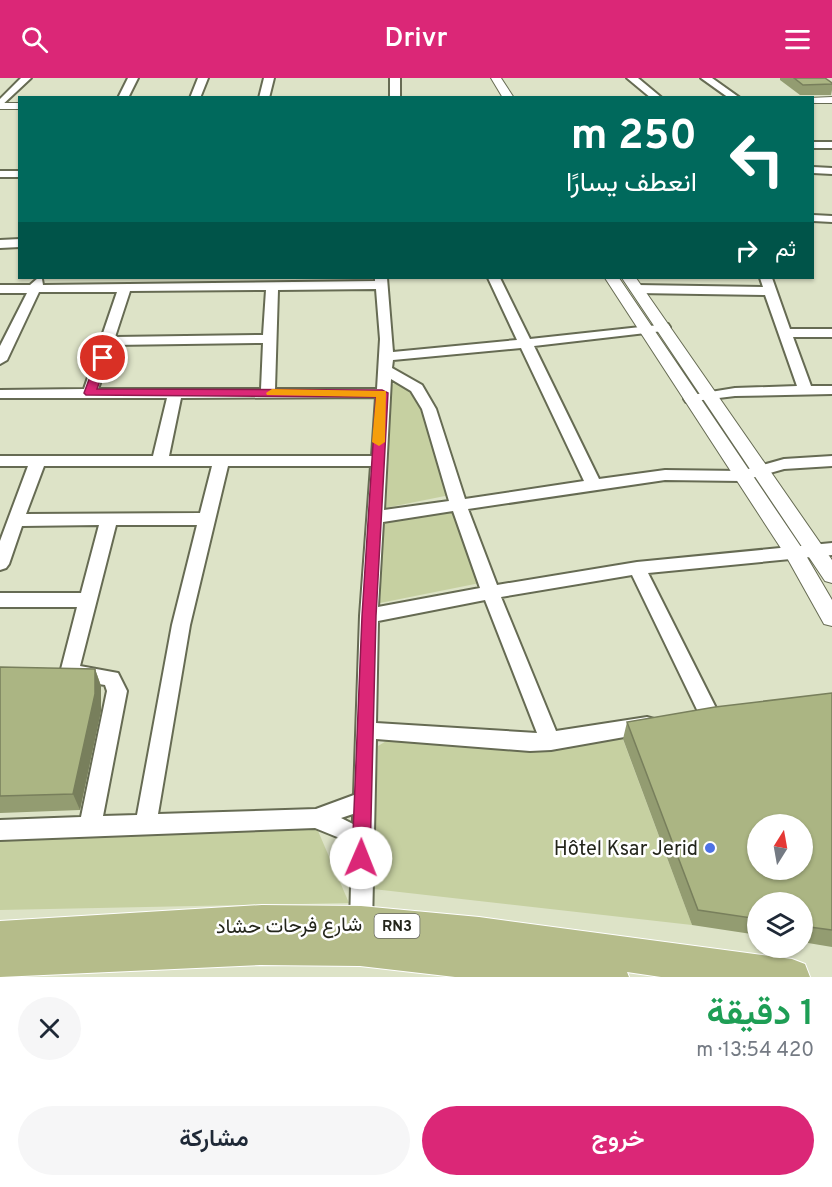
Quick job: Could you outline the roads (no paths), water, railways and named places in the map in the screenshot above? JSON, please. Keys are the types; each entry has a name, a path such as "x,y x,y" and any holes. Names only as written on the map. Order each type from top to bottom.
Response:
{"main road":[{"name":"شارع فرحات حشاد","path":"0,962 261,934"},
{"name":"شارع فرحات حشاد","path":"0,939 261,934 361,936 612,968 772,976"}],"street":[{"path":"0,105 26,78"},
{"path":"124,96 133,78"},
{"path":"196,96 203,78"},
{"path":"264,96 269,78"},
{"path":"395,78 395,96"},
{"path":"483,78 494,96"},
{"path":"496,78 508,96"},
{"path":"633,78 656,96"},
{"path":"705,78 733,96"},
{"path":"814,100 832,100"},
{"path":"0,105 18,106"},
{"path":"814,144 832,145"},
{"path":"814,170 831,172"},
{"path":"0,174 18,174"},
{"path":"823,219 832,233"},
{"path":"0,244 18,243"},
{"path":"494,279 594,485"},
{"path":"613,279 655,328"},
{"path":"766,279 805,390"},
{"path":"0,289 37,283 125,287 272,286 381,281 386,363 377,461 376,517 369,616 361,837 361,936"},
{"path":"0,360 37,283"},
{"path":"771,291 680,283 633,283 655,328 700,398 741,476 794,552 832,618"},
{"path":"268,393 272,286"},
{"path":"90,393 125,287"},
{"path":"386,363 526,342 655,328"},
{"path":"787,333 832,333"},
{"path":"109,341 269,339"},
{"path":"386,363 423,395 458,503 513,655 551,742"},
{"path":"700,398 735,392 832,390"},
{"path":"160,460 175,392"},
{"path":"0,394 382,393"},
{"path":"700,398 823,549 832,576"},
{"path":"0,461 377,461"},
{"path":"0,564 9,531 38,461"},
{"path":"146,823 181,625 221,461"},
{"path":"376,517 458,503 665,475 741,476 784,464 832,461"},
{"path":"9,531 109,520 207,519"},
{"path":"69,673 109,520"},
{"path":"369,616 492,592 637,568 823,549"},
{"path":"637,568 717,713 686,718"},
{"path":"0,600 88,600"},
{"path":"46,673 103,675 115,683 117,691 90,827"},
{"path":"366,730 487,742 551,742 662,723"},
{"path":"0,830 316,818 363,801"},
{"path":"316,818 361,837"}],"place":[{"name":"Hôtel Ksar Jerid","path":"710,848"}]}
